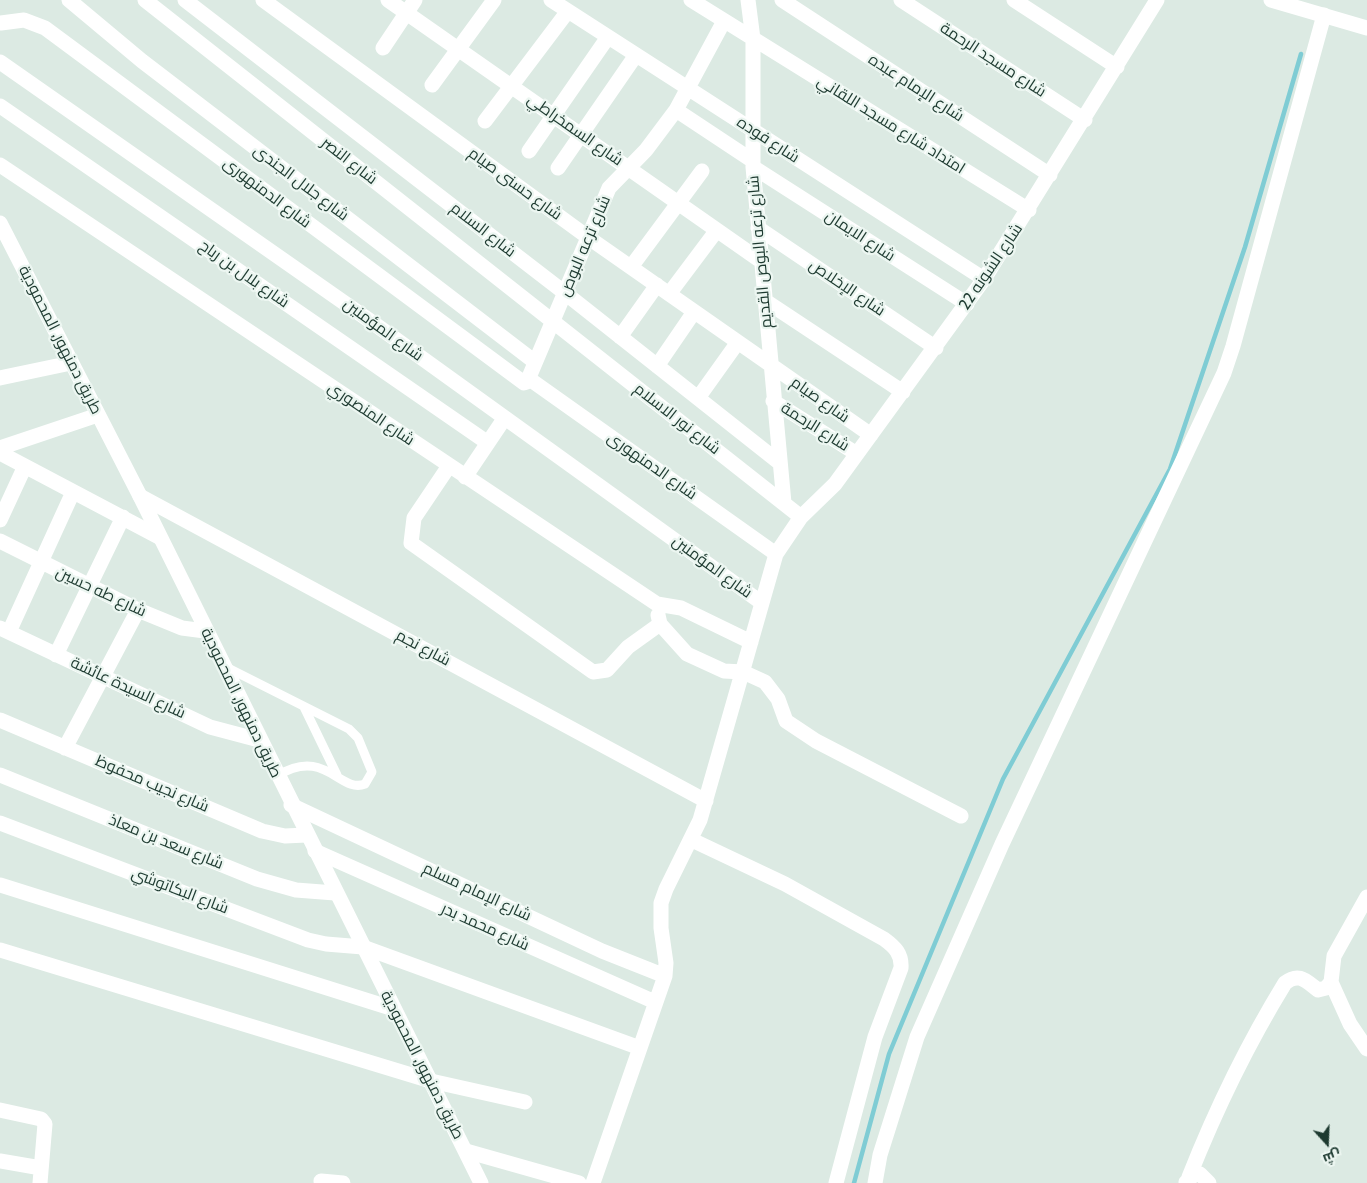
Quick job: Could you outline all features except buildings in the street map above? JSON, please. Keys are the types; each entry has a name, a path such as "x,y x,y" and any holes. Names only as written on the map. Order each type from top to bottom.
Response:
{"street":[{"name":"شارع جلال الجندى","path":"69,0 142,61 535,362"},
{"name":"شارع النصر","path":"146,0 553,321"},
{"name":"شارع السلام","path":"185,0 780,463"},
{"name":"شارع حسنى صيام","path":"263,0 589,238 770,365"},
{"name":"شارع السمخراطي","path":"388,0 761,261"},
{"path":"383,48 415,0"},
{"path":"432,85 494,0"},
{"name":"شارع فوده","path":"551,0 984,279"},
{"name":"امتداد شارع مسجد اللقاني","path":"691,0 1028,210"},
{"name":"شارع ترعه البوص القديم","path":"748,0 753,39 753,164 773,401 784,503"},
{"name":"شارع الإمام عبده","path":"782,0 1050,176"},
{"name":"شارع مسجد الرحمة","path":"901,0 1085,120"},
{"path":"1014,0 1116,67"},
{"name":"شارع الشونه 22","path":"594,1183 664,976 666,963 661,928 661,903 668,883 692,840 706,801 720,744 743,672 776,554 801,517 831,488 857,454 936,348 984,279 1085,120 1157,0"},
{"path":"1271,0 1367,28"},
{"path":"485,122 568,11"},
{"path":"875,1183 880,1155 917,1037 1002,844 1224,373 1234,346 1324,15"},
{"name":"شارع الدمنهورى","path":"0,23 24,20 45,28 523,383 528,380 776,554"},
{"name":"شارع ترعه البوص","path":"528,380 609,188 662,132 724,21"},
{"path":"529,150 608,36"},
{"path":"558,168 636,55"},
{"name":"شارع المؤمنين","path":"0,62 376,325 762,603"},
{"name":"شارع بلال بن رباح","path":"0,106 488,443"},
{"name":"شارع فوده","path":"676,110 753,164"},
{"name":"شارع الايمان","path":"753,164 966,304"},
{"name":"شارع المنصوري","path":"0,165 657,604 681,608 751,642"},
{"path":"631,267 702,171"},
{"name":"طريق دمنهور, المحمودية","path":"0,223 5,243 71,363 140,496 291,805 481,1183"},
{"name":"شارع الإخلاص","path":"758,228 936,348"},
{"path":"620,337 717,230"},
{"path":"764,300 903,392"},
{"path":"656,366 694,312"},
{"name":"شارع نور الاسلام","path":"553,321 801,517"},
{"path":"698,398 738,342"},
{"path":"0,378 71,363"},
{"name":"شارع صيام","path":"770,365 871,435"},
{"name":"شارع الرحمة","path":"773,401 857,454"},
{"path":"0,448 98,415"},
{"path":"465,477 504,419"},
{"path":"0,453 159,536"},
{"path":"0,520 25,466"},
{"path":"449,466 414,518 411,543 592,672 607,670 628,647 660,624"},
{"path":"4,630 41,563 73,492"},
{"name":"شارع نجم","path":"140,496 706,801"},
{"path":"56,655 123,517"},
{"name":"شارع طه حسين","path":"0,541 138,610 182,628 205,631"},
{"path":"657,604 660,624 687,654 724,671 743,672 765,682 778,699 786,721 816,741 961,816"},
{"path":"65,748 138,610"},
{"name":"شارع السيدة عائشة","path":"4,630 210,727 259,740"},
{"name":"شارع نجيب محفوظ","path":"0,720 262,831 285,836 306,835"},
{"name":"شارع سعد بن معاذ","path":"0,775 257,879 296,890 335,893"},
{"name":"شارع الإمام مسلم","path":"291,805 602,951 664,976"},
{"name":"شارع البكاتوشي","path":"0,823 308,940 335,946 363,947 640,1048"},
{"path":"692,840 785,884 884,939 895,947 902,959 901,968 875,1037 836,1183"},
{"name":"شارع محمد بدر","path":"315,852 655,1002"},
{"path":"0,885 394,1009"},
{"path":"1367,897 1334,956 1331,982 1350,1024 1367,1049"},
{"path":"0,950 431,1081 525,1102"},
{"path":"1187,1180 1211,1122 1254,1033 1285,983 1293,977 1300,977 1318,990 1326,988 1331,982"},
{"path":"0,1110 41,1119 45,1124 40,1176 0,1161"},
{"path":"466,1151 579,1183"},
{"path":"1187,1180 1200,1174 1208,1183"},
{"path":"321,1181 342,1183"}],"lane":[{"path":"222,664 349,729 358,738 372,772 371,777 365,784 356,786 336,775 306,765 294,767 277,776"},
{"path":"304,707 336,775"}],"waterway":[{"path":"854,1183 889,1054 1003,779 1170,469 1245,247 1301,54"}]}
